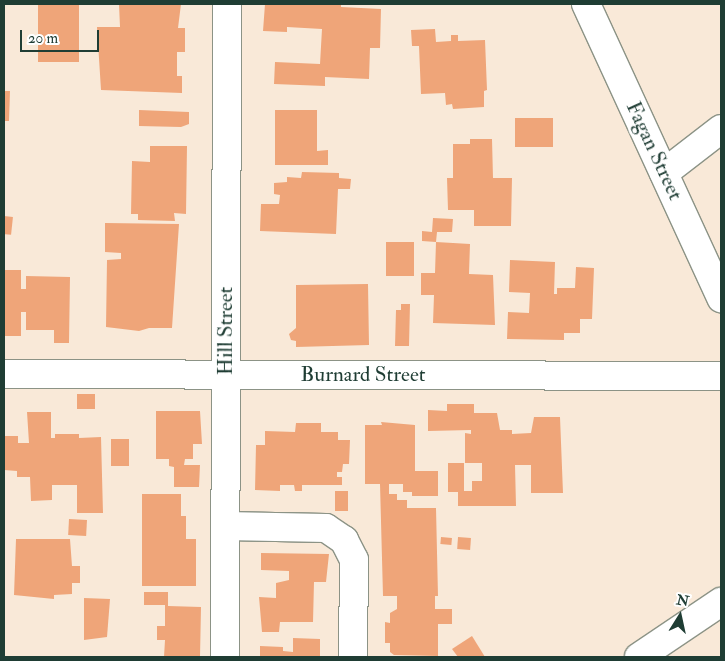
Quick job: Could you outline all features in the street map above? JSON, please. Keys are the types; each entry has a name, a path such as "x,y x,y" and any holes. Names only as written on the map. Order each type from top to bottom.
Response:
{"street":[{"name":"Hill Street","path":"225,657 227,4"},
{"name":"Fagan Street","path":"586,4 721,298"},
{"path":"664,173 721,129"},
{"name":"Burnard Street","path":"4,374 721,376"},
{"path":"225,526 326,528 344,540 354,560 353,657"},
{"path":"639,657 721,602"}],"building":[{"path":"38,4 79,4 79,62 38,62"},
{"path":"119,4 181,4 178,28 185,28 185,52 177,52 177,76 182,76 182,93 101,90 97,27 120,27"},
{"path":"265,4 341,4 341,7 381,9 380,48 370,48 369,79 325,77 325,86 274,84 275,62 320,64 322,29 287,27 287,32 263,31"},
{"path":"435,29 436,42 451,41 451,35 458,35 458,41 485,40 487,90 484,91 484,107 453,109 452,104 446,105 445,93 421,94 419,46 412,46 411,30"},
{"path":"4,91 10,91 9,121 4,121"},
{"path":"139,110 189,112 189,124 181,127 139,126"},
{"path":"275,110 317,110 317,151 328,150 328,165 275,165"},
{"path":"515,118 553,118 553,147 515,147"},
{"path":"470,139 492,139 493,178 512,178 511,226 474,226 474,210 448,210 447,178 453,178 453,144 470,144"},
{"path":"150,146 187,146 186,214 174,213 175,221 138,220 138,214 131,214 132,161 150,162"},
{"path":"302,172 339,173 339,178 351,179 350,189 338,189 336,234 260,231 261,204 279,204 280,195 274,194 274,183 287,182 287,177 301,178"},
{"path":"4,216 13,217 11,235 4,234"},
{"path":"433,218 453,219 452,232 437,232 436,242 422,241 422,231 432,232"},
{"path":"105,223 179,224 172,328 149,328 139,331 106,327 107,260 121,259 121,253 105,252"},
{"path":"386,242 414,242 414,276 386,276"},
{"path":"436,242 470,244 469,274 493,275 495,325 433,323 434,295 421,295 421,273 435,273"},
{"path":"510,260 555,262 554,294 557,294 557,288 575,288 576,267 594,268 592,319 580,319 580,333 564,333 564,340 507,339 508,312 529,313 530,293 509,292"},
{"path":"4,270 21,270 21,289 26,289 26,276 70,277 69,343 54,343 54,330 26,330 26,312 21,312 21,336 4,336"},
{"path":"368,284 369,345 296,347 296,341 291,340 289,334 296,328 296,285"},
{"path":"401,304 410,304 409,346 395,346 396,310 401,310"},
{"path":"77,394 95,394 95,409 77,409"},
{"path":"447,404 474,404 474,413 497,413 500,430 512,430 512,434 531,433 534,417 560,417 563,493 531,493 531,465 515,465 516,506 458,506 458,492 448,492 448,463 464,463 464,491 472,491 472,481 482,481 482,463 465,463 465,433 471,434 471,430 428,431 428,410 447,411"},
{"path":"156,411 200,411 202,444 193,444 193,459 185,459 184,465 200,465 199,487 174,487 174,467 169,466 169,459 156,459"},
{"path":"27,412 51,412 51,438 55,438 55,434 79,434 79,438 101,437 103,513 77,513 77,485 52,485 52,500 31,501 30,477 17,477 17,471 4,470 4,436 18,436 18,443 29,443"},
{"path":"381,422 415,425 415,471 438,471 438,496 412,496 412,492 403,492 403,484 389,484 389,494 397,494 397,500 407,500 407,508 436,508 438,596 435,596 435,609 452,609 452,624 438,624 438,656 394,655 390,652 390,643 385,643 385,622 390,623 390,613 397,609 397,596 383,596 380,484 365,484 365,425 382,425"},
{"path":"296,423 321,423 321,432 338,432 338,440 350,440 349,464 343,464 342,472 337,472 337,477 342,477 342,485 302,485 302,491 295,491 294,485 280,485 280,491 255,490 256,445 265,445 265,431 295,432"},
{"path":"111,439 129,439 129,466 111,466"},
{"path":"335,491 348,491 348,511 335,511"},
{"path":"142,494 181,494 181,516 186,516 186,539 196,539 196,586 142,586"},
{"path":"69,519 87,520 86,536 68,535"},
{"path":"441,537 452,538 451,545 440,544"},
{"path":"458,537 471,538 470,550 457,549"},
{"path":"16,539 70,539 72,566 80,566 80,583 72,583 72,594 54,595 54,599 14,595"},
{"path":"261,553 329,554 326,582 314,582 313,622 280,622 279,632 262,632 259,597 276,598 276,583 289,580 289,571 261,570"},
{"path":"144,592 168,592 168,606 201,607 200,657 164,657 165,640 157,640 157,626 165,626 165,605 144,605"},
{"path":"84,598 110,599 107,637 84,640"},
{"path":"472,636 485,657 458,657 452,649"},
{"path":"293,638 320,639 320,657 260,657 260,646 283,647 283,651 293,652"}]}
